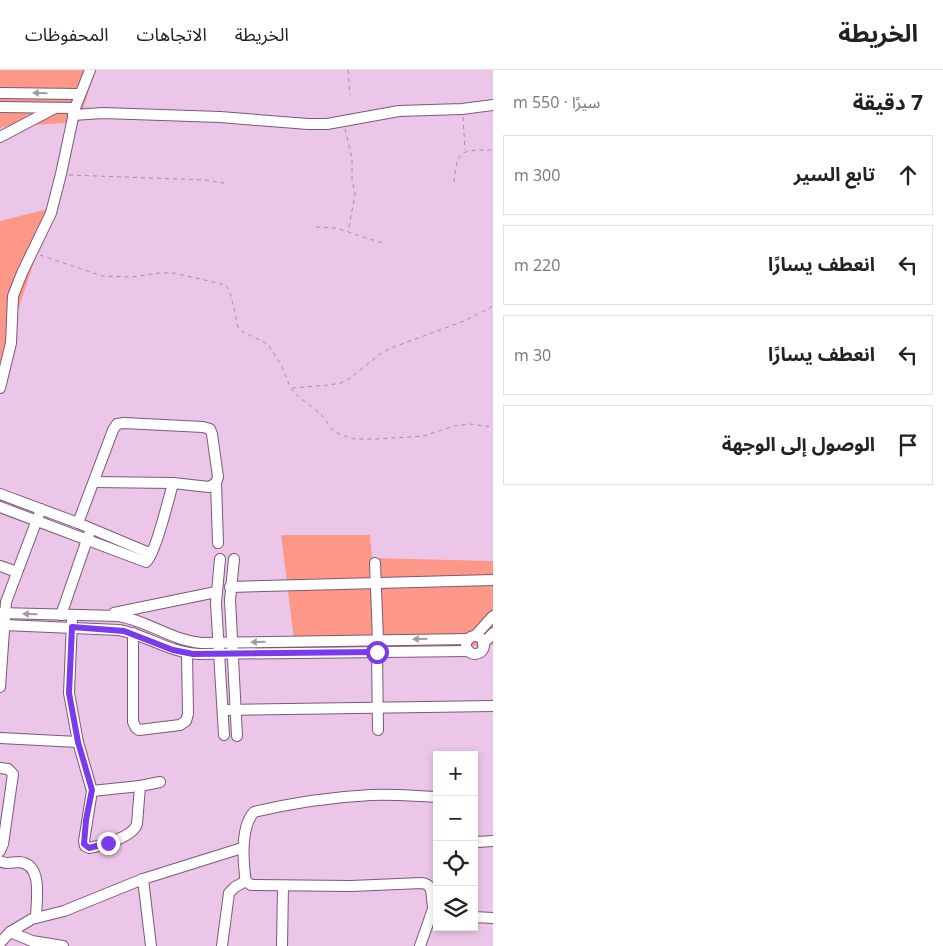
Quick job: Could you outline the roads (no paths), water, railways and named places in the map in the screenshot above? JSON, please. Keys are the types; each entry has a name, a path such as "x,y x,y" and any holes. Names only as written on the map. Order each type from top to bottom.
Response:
{"street":[{"path":"0,388 11,343 14,296 51,213 74,111 90,70"},
{"path":"0,93 80,94"},
{"path":"0,107 56,108 103,113 220,117 308,124 343,122 399,111 462,109 493,105"},
{"path":"0,137 56,108"},
{"path":"78,523 113,430 117,424 124,422 210,429 218,477 216,483 218,543"},
{"path":"94,482 209,487 216,483"},
{"path":"0,507 87,540 139,554 152,552 173,484"},
{"path":"0,494 91,528 139,554"},
{"path":"0,687 4,625 2,613 40,509"},
{"path":"61,615 91,528"},
{"path":"220,559 216,592 224,735"},
{"path":"234,559 230,600 237,736"},
{"path":"375,563 378,640"},
{"path":"0,566 17,572"},
{"path":"230,587 493,580"},
{"path":"103,615 216,592"},
{"path":"2,613 103,615 128,618 188,641 480,638 483,644"},
{"path":"73,615 69,693 78,742 92,790 84,840 85,846 89,848 122,837 134,830 137,824 140,786"},
{"path":"468,651 466,643 493,616"},
{"path":"128,618 131,633 133,719 134,726 139,730 180,725 186,721 188,714 187,653"},
{"path":"131,633 142,623"},
{"path":"4,625 72,627 131,633 173,650 187,653 219,654 468,651 474,654 480,652 483,644 493,634"},
{"path":"377,652 378,730"},
{"path":"223,710 493,706"},
{"path":"0,738 78,742"},
{"path":"0,768 8,768 14,774 6,830 0,851"},
{"path":"92,790 140,786 160,782"},
{"path":"433,797 353,796 254,812 250,817 242,848 246,881 251,885 426,883 431,888 433,900"},
{"path":"476,841 493,842"},
{"path":"0,943 10,932 36,918 64,911 144,879 242,848"},
{"path":"0,861 3,863 24,863 33,870 37,881 36,918"},
{"path":"144,879 150,946"},
{"path":"222,946 229,893 246,881"},
{"path":"282,946 283,886"},
{"path":"420,946 433,916"},
{"path":"478,917 493,918"},
{"path":"10,932 32,941 63,946"}]}
